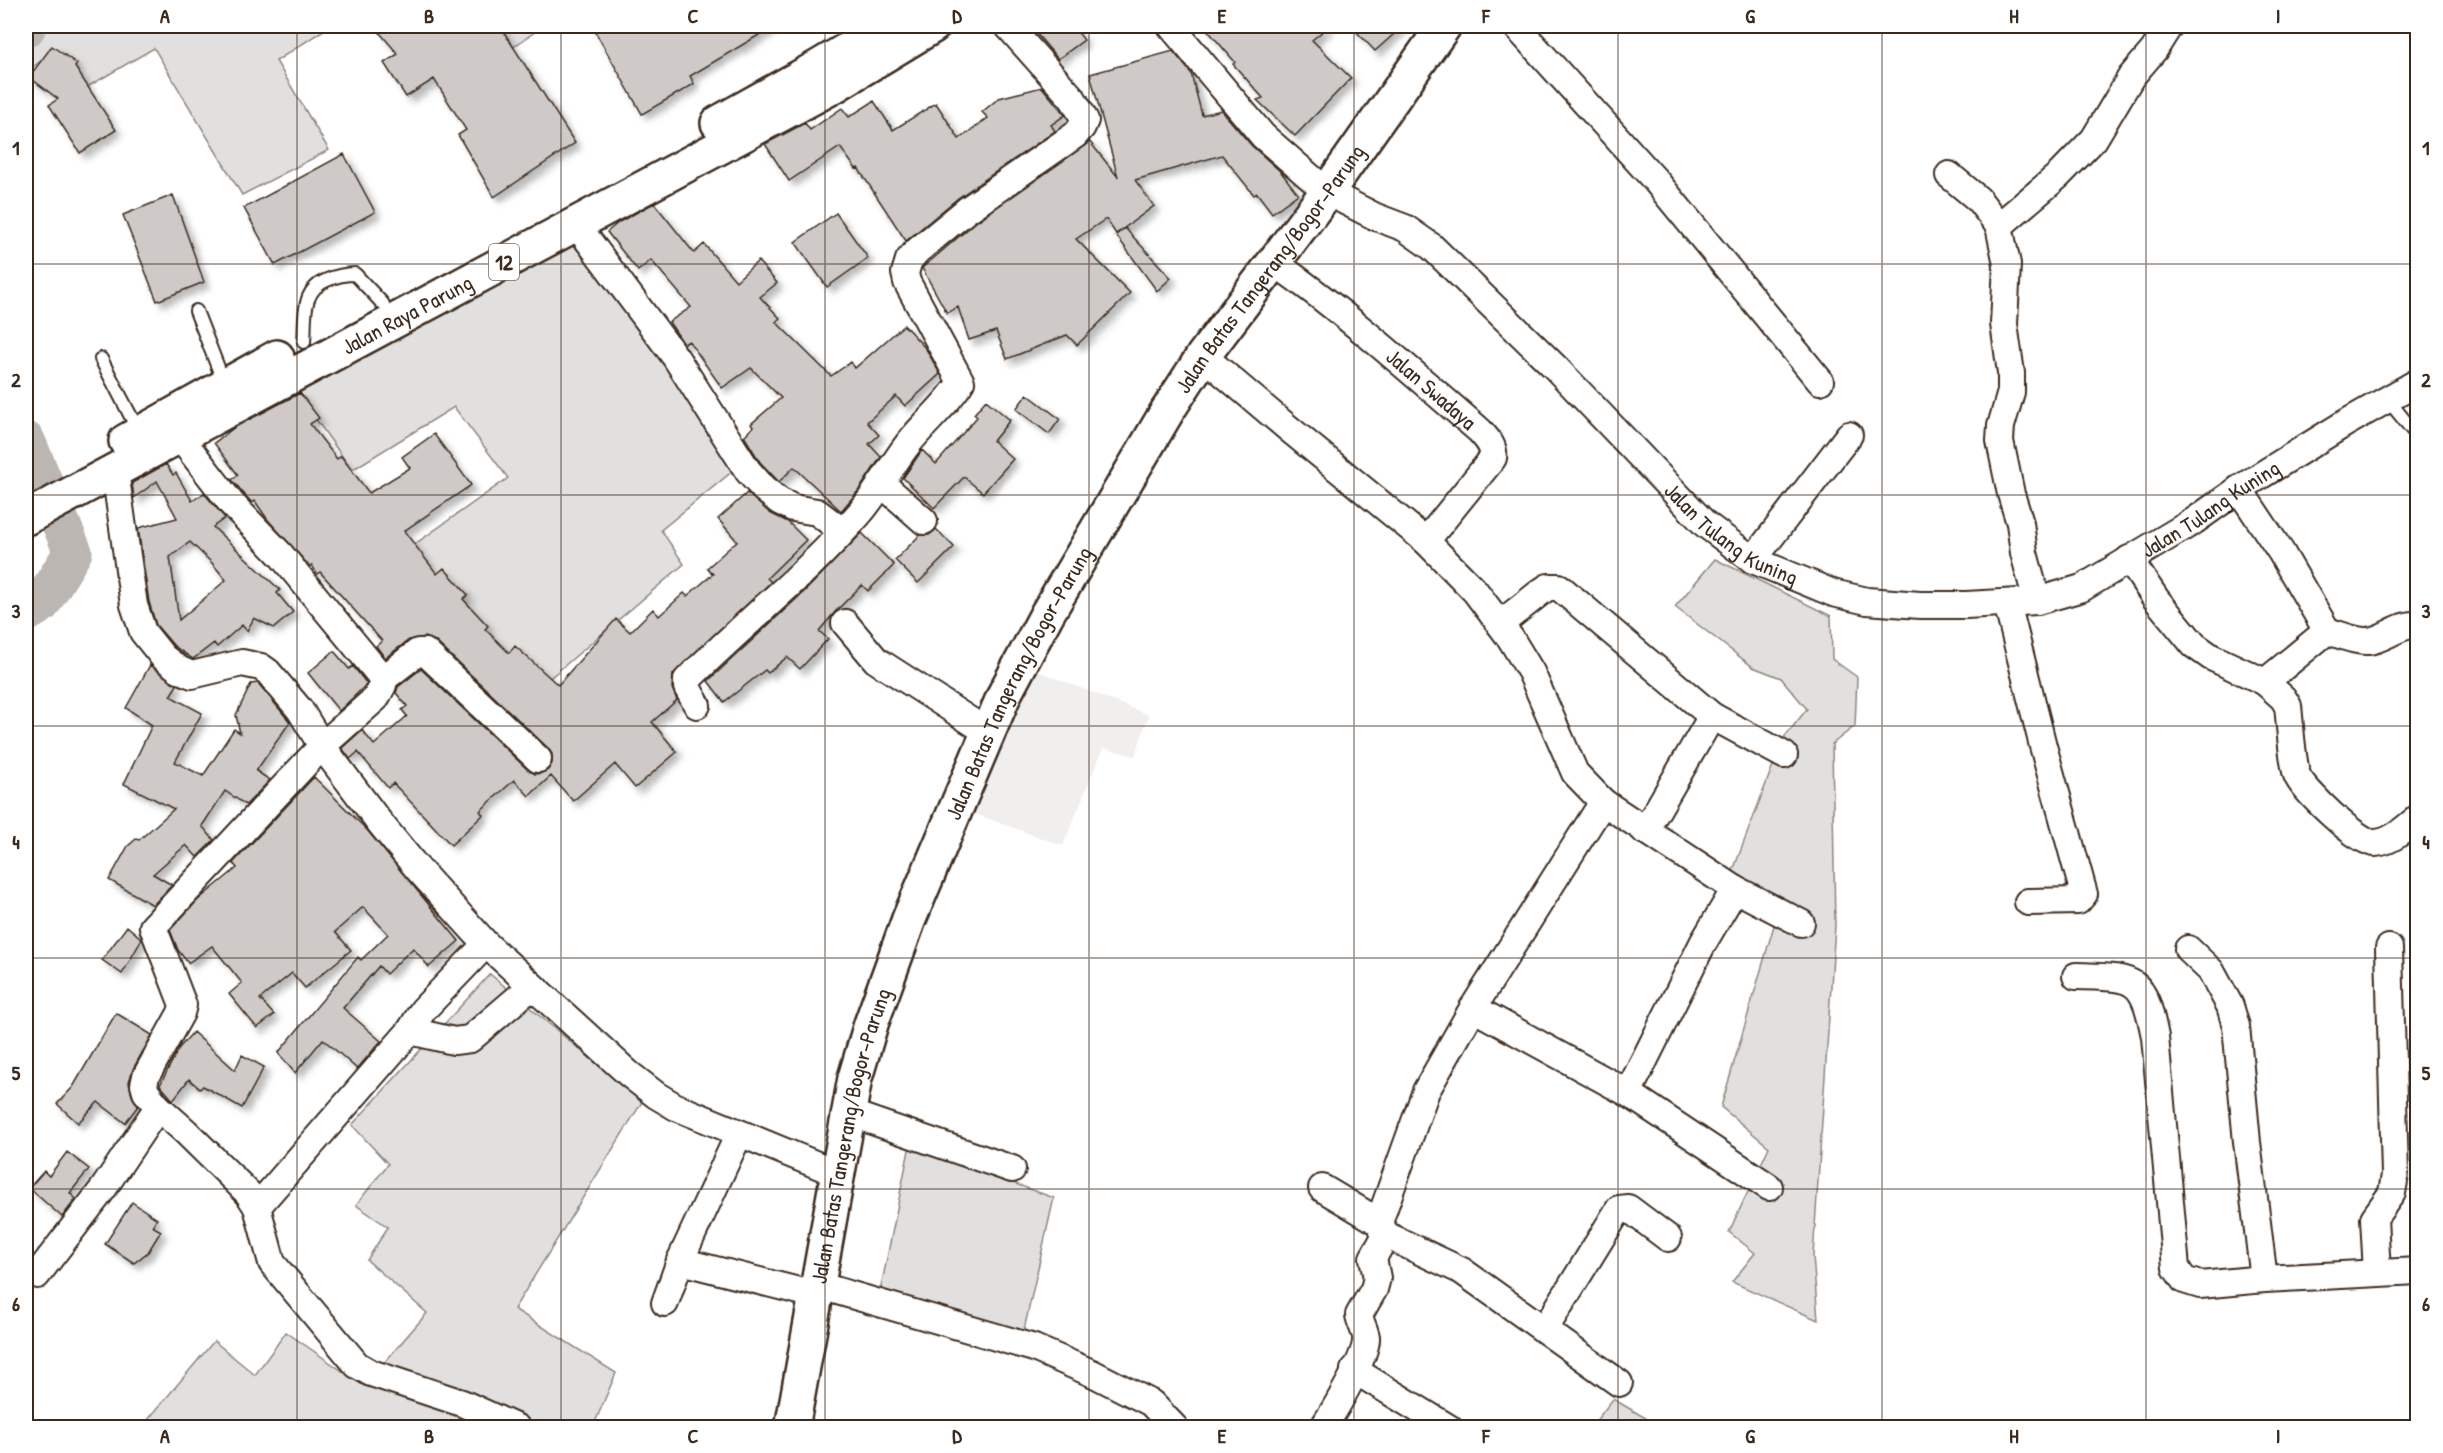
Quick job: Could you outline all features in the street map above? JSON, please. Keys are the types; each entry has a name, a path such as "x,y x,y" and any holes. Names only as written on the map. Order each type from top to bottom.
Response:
{"main road":[{"name":"Jalan Raya Parung","path":"29,507 140,434 225,384 561,210 820,66 875,37 933,26"},
{"name":"Jalan Batas Tangerang/Bogor–Parung","path":"792,1428 855,1078 871,1024 905,929 1005,693 1052,604 1168,410 1203,356 1327,192 1444,26"},
{"name":"Jalan Raya Parung","path":"68,483 115,471 834,86 875,37"}],"street":[{"path":"697,705 687,687 687,680 786,587 862,510 913,438 955,392 961,382 904,273 909,260 917,250 967,210 1075,135 1082,127 1084,120 1073,99 1008,26"},
{"name":"Jalan Tulang Kuning","path":"1171,26 1263,136 1327,192 1376,217 1405,228 1432,247 1555,367 1705,524 1753,560 1833,593 1867,601 1920,605 2037,601 2082,588 2344,424 2418,382"},
{"path":"1516,26 1656,181 1820,381"},
{"path":"1999,226 2059,175 2094,139 2131,77 2154,50 2169,26"},
{"path":"1949,175 1978,199 1999,226 2007,264 2004,324 2011,373 2011,392 2001,426 2000,441 2011,494 2020,523 2024,553 2037,601"},
{"path":"576,224 676,358 748,471 764,489 779,501 794,508 817,512 842,531"},
{"name":"Jalan Swadaya","path":"1275,263 1350,319 1479,431 1491,445 1493,458 1426,541"},
{"path":"1203,356 1426,541 1475,591 1531,672 1575,773 1603,802 1735,889 1801,923"},
{"path":"1753,560 1849,435"},
{"path":"180,437 231,504 281,555 382,680 381,691 376,698 322,746 153,927 183,1005 181,1013 146,1076 144,1085 150,1098 158,1107 248,1193 257,1207 272,1263 357,1365 371,1373 462,1403 517,1428"},
{"path":"115,471 134,605 143,632 163,657 180,670 192,675 242,663 261,667 275,678 300,710 322,746 417,868 486,944 531,987 656,1095 676,1107 839,1174"},
{"path":"881,483 924,521"},
{"path":"2239,489 2286,561 2327,631 2365,642 2410,624 2418,625"},
{"path":"2129,559 2156,599 2194,645 2219,661 2265,682 2283,698 2288,706 2297,776 2339,822 2356,836 2371,844 2387,841 2418,819"},
{"path":"1500,624 1548,587 1559,587 1712,716 1784,755"},
{"path":"2007,603 2084,894 2078,901 2028,902"},
{"path":"845,623 876,660 989,733"},
{"path":"2265,682 2327,631"},
{"path":"382,680 418,652 425,651 538,759"},
{"path":"1645,831 1712,716"},
{"path":"1323,1428 1354,1370 1366,1341 1359,1315 1374,1289 1377,1278 1372,1258 1426,1091 1473,1008 1603,802"},
{"path":"1628,1093 1703,943 1735,889"},
{"path":"257,1207 410,1031 430,1003 486,944"},
{"path":"2377,1273 2374,1218 2392,1193 2395,1174 2389,948"},
{"path":"2188,949 2211,971 2230,1006 2236,1026 2247,1142 2264,1279"},
{"path":"2076,976 2121,978 2132,983 2141,992 2151,1012 2178,1273 2184,1280 2200,1285 2264,1279 2418,1272"},
{"path":"410,1031 454,1041 470,1039 531,987"},
{"path":"1473,1008 1628,1093 1769,1188"},
{"path":"37,1275 103,1189 158,1107"},
{"path":"849,1113 1012,1169"},
{"path":"665,1303 680,1261 739,1134"},
{"path":"1322,1188 1383,1228 1462,1271 1619,1383"},
{"path":"1545,1329 1619,1209 1628,1208 1668,1238"},
{"path":"680,1261 816,1290 1034,1348 1094,1374 1151,1403 1175,1428"},
{"path":"1354,1370 1449,1428"}],"lane":[{"path":"304,342 306,300 312,288 317,284 339,276 355,274 383,304"},
{"path":"196,311 225,384"},
{"path":"101,359 140,434"},
{"path":"2388,400 2418,437"}],"shaded area":[{"path":"26,26 330,26 276,61 329,150 242,195 154,48 77,93 48,56 26,72"},
{"path":"488,26 543,26 505,53"},
{"path":"555,226 636,312 740,465 661,530 684,564 537,689 411,547 508,478 454,407 352,470 285,376"},
{"path":"1715,559 1831,616 1832,659 1857,677 1855,726 1832,744 1835,926 1813,1256 1818,1320 1732,1282 1755,1253 1729,1232 1769,1147 1721,1107 1782,898 1731,876 1783,739 1807,709 1781,678 1753,667 1675,607"},
{"path":"1025,666 1149,715 1135,756 1103,748 1063,846 959,808"},
{"path":"490,974 642,1102 514,1309 616,1373 593,1427 141,1428 214,1341 255,1375 286,1332 364,1386 427,1313 367,1260 388,1227 356,1205 388,1164 352,1125"},
{"path":"910,1145 1054,1198 1018,1356 877,1307"},
{"path":"1613,1399 1661,1427 1591,1427"}],"building":[{"path":"389,26 500,26 575,143 494,197 458,135 466,130 434,79 406,97 384,63 398,54 380,33"},
{"path":"592,26 774,26 690,76 694,84 642,114"},
{"path":"1030,26 1073,26 1084,40 1058,59"},
{"path":"1204,26 1329,26 1312,40 1351,78 1295,136 1257,100 1263,98"},
{"path":"1351,26 1403,26 1375,51"},
{"path":"52,46 77,64 75,67 116,130 80,153 49,105 58,99 29,77"},
{"path":"1173,51 1191,73 1202,115 1221,110 1252,146 1281,172 1298,194 1272,213 1257,193 1254,195 1222,155 1135,180 1154,206 1116,234 1106,219 1076,239 1130,293 1077,345 1067,335 1007,359 996,331 969,340 958,307 947,313 922,268 976,222 1090,142 1118,177 1090,74"},
{"path":"1042,87 1065,115 1051,125 1055,131 958,198 906,241 858,168 856,169 840,147 789,181 765,144 805,123 810,130 842,108 849,117 874,101 893,130 936,103 959,139 988,118 982,112 999,98"},
{"path":"344,154 375,212 275,265 244,208"},
{"path":"173,195 204,282 157,301 123,215"},
{"path":"654,203 694,253 704,244 736,281 758,261 777,283 760,297 780,318 776,322 831,376 851,362 855,368 904,325 926,349 940,374 905,406 896,396 867,422 879,435 869,444 881,457 859,490 841,511 794,467 779,482 760,462 744,436 753,427 751,424 781,398 751,368 722,388 689,341 684,344 669,322 691,307 651,260 638,271 607,232 619,222"},
{"path":"836,213 868,258 827,287 795,242"},
{"path":"1125,228 1171,278 1157,291 1116,235"},
{"path":"300,393 319,418 310,424 337,459 341,456 369,493 410,468 402,457 434,434 471,485 404,531 437,574 444,568 468,595 463,599 488,626 485,629 509,653 515,646 558,685 616,619 630,632 653,609 659,616 684,593 687,596 713,574 707,568 737,541 718,519 747,493 770,513 788,522 806,540 767,578 771,582 673,674 672,688 677,700 652,722 677,752 635,788 615,764 573,801 551,776 529,796 514,780 480,811 483,815 451,845 393,783 388,788 358,752 350,759 342,748 362,730 374,745 407,716 402,710 407,706 396,693 398,687 421,669 528,770 535,774 548,770 552,763 552,754 435,641 425,637 409,640 385,658 376,646 382,641 320,572 317,574 312,565 310,567 268,520 255,501 252,503 232,480 238,475 214,443 235,427"},
{"path":"1027,394 1060,419 1049,434 1016,409"},
{"path":"986,400 1010,420 993,441 1013,459 983,493 964,477 934,508 903,478 922,450 936,464 977,417 974,414"},
{"path":"166,464 173,475 176,473 192,501 204,493 225,518 213,527 280,590 277,593 293,612 274,628 254,618 247,631 242,625 217,647 214,643 193,659 174,646 156,625 149,602 138,528 177,518 157,481 134,498 132,483","holes":["190,542 226,580 179,620 170,557"]},
{"path":"936,529 954,547 918,583 895,560 920,535 929,535"},
{"path":"862,533 894,565 868,591 862,585 835,612 819,631 828,639 800,669 787,657 768,673 765,670 724,702 708,681 806,590"},
{"path":"334,651 349,669 353,666 367,684 339,711 308,673"},
{"path":"150,665 177,685 170,696 202,713 175,762 203,776 234,729 240,733 236,715 251,684 258,683 290,722 256,771 270,780 246,805 225,791 202,826 214,840 197,857 186,845 153,874 172,885 153,905 109,880 128,846 136,839 139,840 174,809 124,784 152,725 126,708"},
{"path":"314,777 367,830 459,941 429,967 413,948 386,974 379,966 343,1008 381,1041 357,1069 323,1039 295,1073 278,1053 358,957 361,960 388,934 363,907 335,932 351,950 305,988 292,973 260,999 274,1015 257,1028 229,994 242,983 212,946 188,963 178,950 170,930 198,900 237,868 233,863"},
{"path":"127,926 142,939 122,974 102,960"},
{"path":"116,1013 152,1035 133,1069 129,1082 132,1096 138,1106 125,1123 98,1102 78,1123 57,1104 73,1087"},
{"path":"193,1032 235,1070 242,1055 264,1067 242,1108 203,1086 200,1089 189,1079 173,1100 160,1085 179,1048"},
{"path":"67,1152 89,1169 70,1193 76,1199 62,1217 29,1188 44,1171 49,1176"},
{"path":"132,1202 157,1219 152,1226 161,1231 148,1252 134,1263 105,1244"}],"waterway":[{"path":"26,441 73,552 41,604 26,613"}]}
